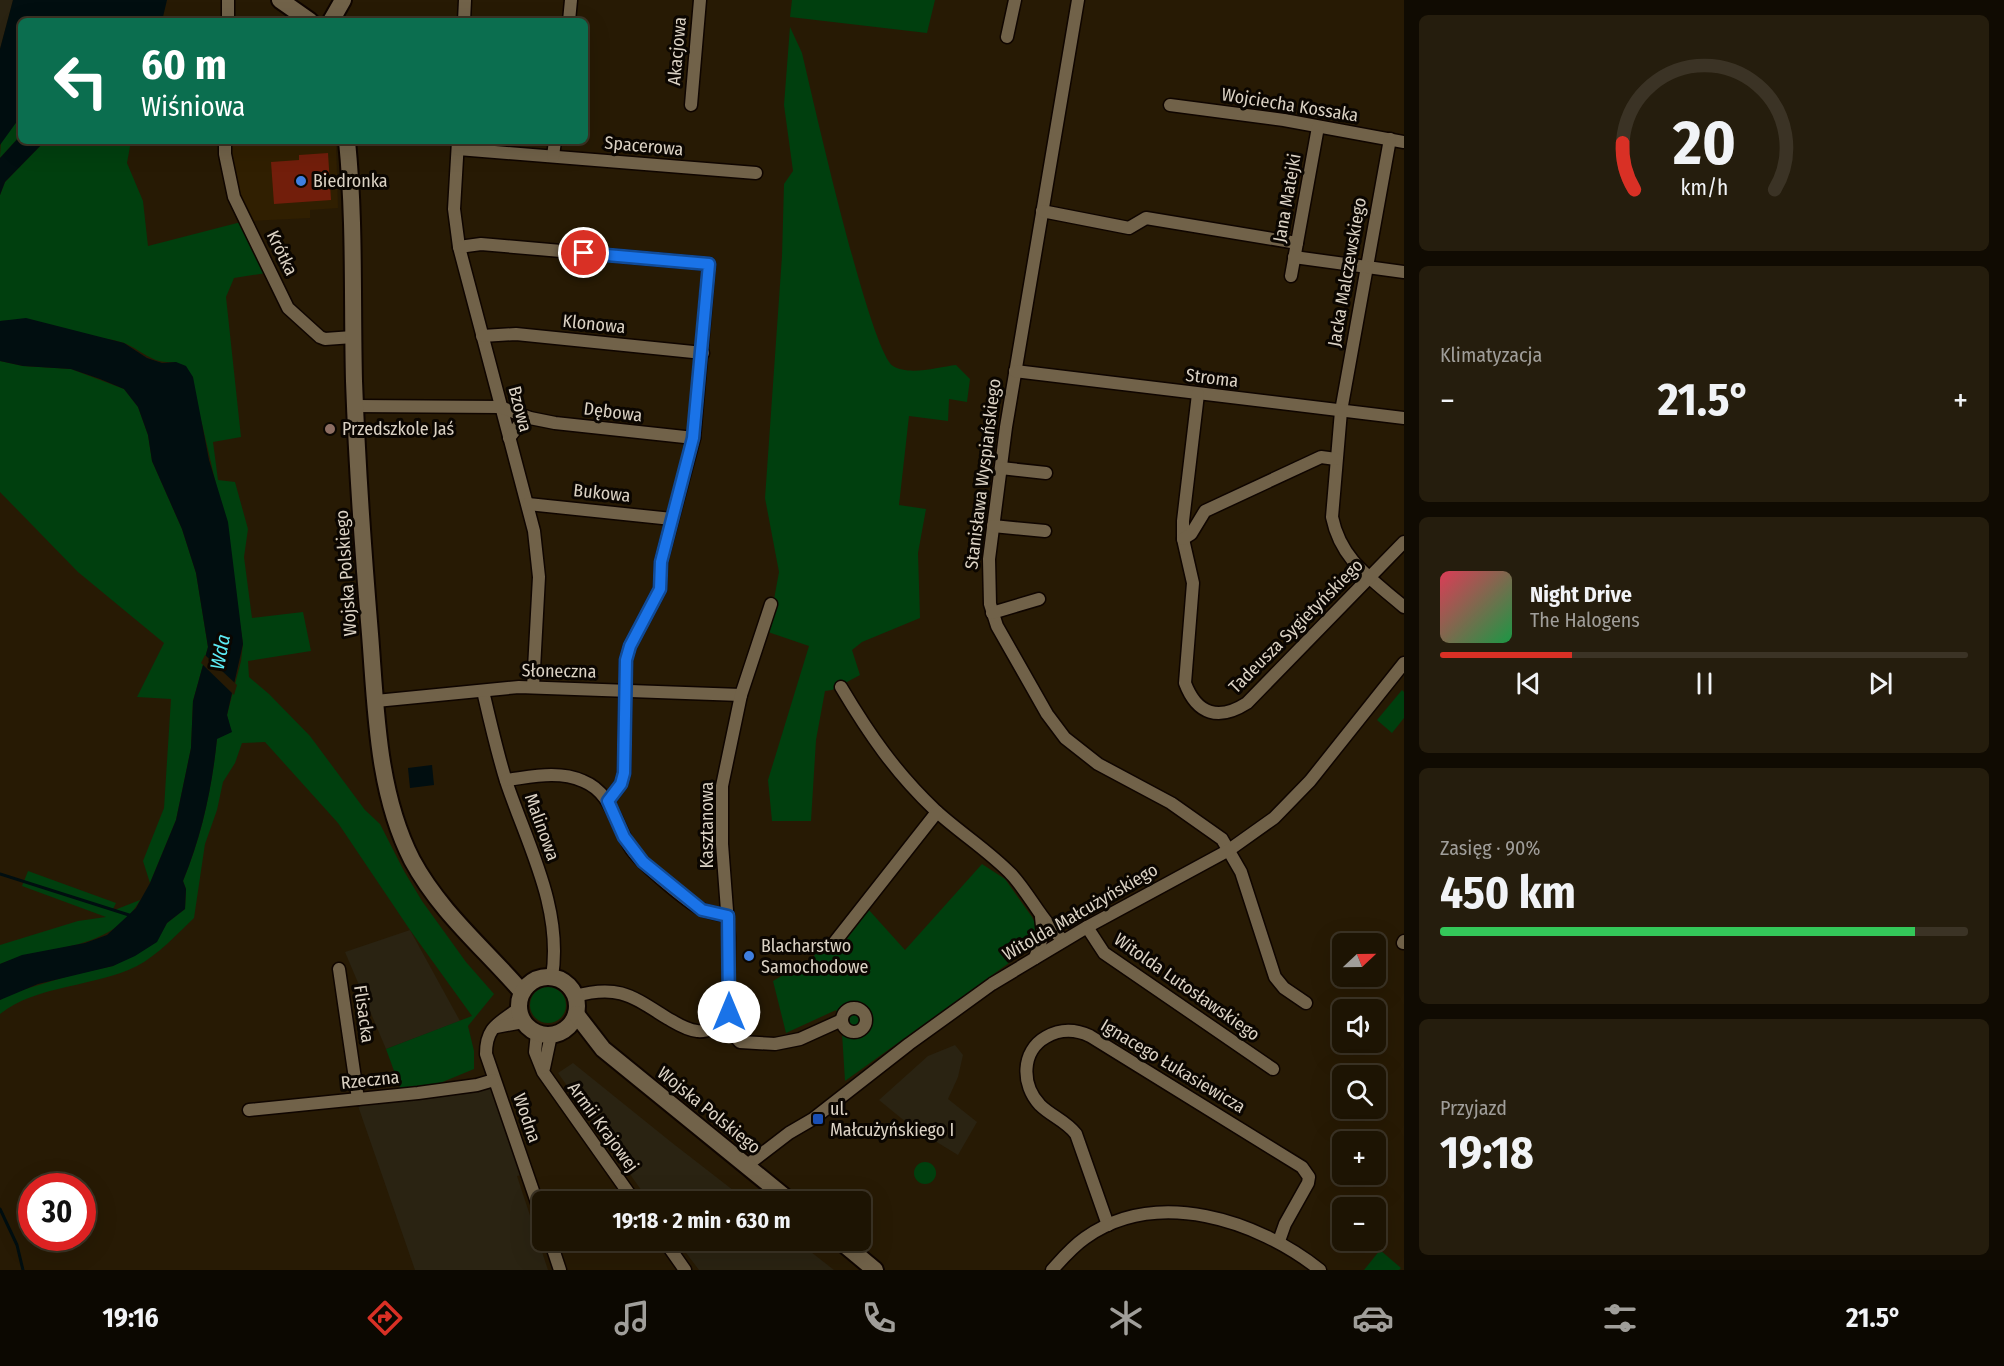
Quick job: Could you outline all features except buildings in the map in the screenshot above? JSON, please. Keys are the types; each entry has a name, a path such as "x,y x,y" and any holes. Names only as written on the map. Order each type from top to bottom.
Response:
{"street":[{"path":"228,0 228,18"},
{"path":"280,0 295,18"},
{"path":"280,0 306,18"},
{"path":"333,18 345,0 349,4 345,18"},
{"path":"464,18 465,0"},
{"path":"569,18 571,0"},
{"name":"Akacjowa","path":"691,105 700,0"},
{"path":"1007,37 1015,0"},
{"name":"Stanisława Wyspiańskiego","path":"1078,0 1000,468 987,577 992,613 1047,714 1065,738 1098,764 1196,819 1222,839 1241,872 1275,976 1284,988 1306,1003"},
{"name":"Wojciecha Kossaka","path":"1170,105 1284,120 1404,142"},
{"name":"Jana Matejki","path":"1291,276 1318,127"},
{"name":"Jacka Malczewskiego","path":"1390,139 1341,412 1332,503 1335,532 1347,556 1404,607"},
{"name":"Krótka","path":"225,144 234,197 288,308 320,337 325,339 353,337"},
{"name":"Wojska Polskiego","path":"347,144 355,406 362,527 376,701 386,782 392,806 412,859 440,903 461,929 499,965 524,1001 551,1033 603,1049"},
{"path":"553,156 555,144"},
{"name":"Spacerowa","path":"458,145 553,156 756,173"},
{"name":"Bzowa","path":"458,145 454,210 459,248 534,531 539,577 533,687"},
{"path":"1042,211 1130,228 1146,218 1297,243"},
{"path":"459,248 481,244 709,264 693,438 661,562 660,589 630,646 626,660 624,773 621,784 608,801"},
{"path":"1294,257 1404,272"},
{"name":"Klonowa","path":"482,336 516,334 702,353"},
{"name":"Stroma","path":"1015,371 1404,418"},
{"name":"Tadeusza Sygietyńskiego","path":"1198,394 1183,539 1193,583 1185,683 1190,697 1198,706 1211,712 1225,713 1234,711 1247,703 1404,543"},
{"name":"Dębowa","path":"355,406 500,407 530,418 620,432 693,438"},
{"path":"509,438 519,425 530,418"},
{"path":"1183,539 1191,534 1205,511 1321,457 1336,459"},
{"path":"1000,468 1046,473"},
{"name":"Bukowa","path":"528,504 672,519"},
{"path":"993,526 1045,531"},
{"path":"992,613 1039,598"},
{"name":"Kasztanowa","path":"724,1024 729,1012 728,916 722,844 722,786 741,695 771,604"},
{"name":"Witolda Małcużyńskiego","path":"746,1166 789,1133 813,1119 950,1013 1063,940 1229,850 1274,818 1297,796 1404,663"},
{"name":"Słoneczna","path":"376,701 533,687 741,695"},
{"path":"841,687 883,754 900,776 937,812 1012,876 1050,928 1063,940"},
{"name":"Malinowa","path":"483,691 506,780 546,894 555,945 552,977"},
{"path":"506,780 560,774 582,780 596,788 608,801 624,837 643,862 702,910 728,916"},
{"path":"834,943 937,812"},
{"path":"1035,958 1043,935 1040,913"},
{"name":"Witolda Lutosławskiego","path":"1087,927 1104,953 1273,1070"},
{"name":"Flisacka","path":"339,969 358,1099"},
{"path":"524,1001 552,977 562,980 570,987 575,996 576,1014 551,1033"},
{"path":"575,996 591,992 618,991 682,1026 699,1032 724,1024 740,1042 775,1044 800,1039 842,1020"},
{"name":"Wodna","path":"524,1001 491,1028 486,1038 486,1054 533,1191"},
{"name":"Wojska Polskiego","path":"576,1014 603,1049 777,1191"},
{"name":"Ignacego Łukasiewicza","path":"1108,1225 1076,1134 1067,1124 1042,1107 1032,1095 1029,1086 1026,1069 1029,1054 1039,1042 1060,1032 1076,1031 1090,1036 1302,1167 1309,1177 1308,1183 1285,1224 1279,1241"},
{"name":"Armii Krajowej","path":"551,1033 535,1052 543,1072 627,1191"},
{"name":"Rzeczna","path":"249,1110 477,1085 494,1080"},
{"path":"1052,1270 1075,1245 1108,1225 1146,1214 1186,1212 1214,1218 1279,1241 1320,1270"},
{"path":"554,1251 560,1270"},
{"path":"671,1251 685,1270"},
{"path":"852,1251 875,1270"}],"shaded area":[{"path":"0,0 13,0 0,49"},
{"path":"230,144 336,144 338,208 310,210 310,218 250,221 236,187 230,160"},
{"path":"410,930 460,1021 386,1049 345,952"},
{"path":"955,1045 963,1055 958,1077 948,1099 977,1122 958,1155 912,1127 879,1100 928,1056"},
{"path":"573,1063 734,1191 642,1191 558,1073"},
{"path":"493,1087 522,1175 517,1176 532,1221 532,1251 542,1251 548,1270 415,1270 357,1103"},
{"path":"685,1251 810,1251 834,1270 699,1270"}],"green space":[{"path":"792,0 935,0 927,33 790,17"},
{"path":"790,27 802,53 857,272 870,317 883,350 893,366 900,369 915,371 956,365 970,379 967,402 949,399 948,421 909,416 899,505 926,509 918,553 920,618 862,642 852,650 860,675 832,690 825,691 816,740 811,821 772,821 768,780 809,646 768,632 779,572 765,498 782,256 784,184 793,171 784,105"},
{"path":"18,120 18,138 0,158 1,141"},
{"path":"42,144 130,144 127,163 143,201 148,246 241,222 266,273 234,278 226,297 241,437 213,442 218,480 235,482 248,529 244,557 252,618 303,612 311,651 248,661 249,677 310,736 365,810 380,824 422,901 466,962 494,994 468,1026 474,1051 474,1069 404,1098 386,1049 472,1016 410,930 338,823 265,742 242,743 235,763 223,782 217,810 205,844 194,918 160,950 137,966 121,973 31,997 14,1004 0,1014 0,1000 9,994 75,974 113,966 156,942 167,923 185,909 186,889 183,881 196,846 205,811 217,738 231,732 227,715 243,644 218,493 203,428 198,410 176,362 154,359 115,340 34,323 0,321 0,195 5,182"},
{"path":"0,361 23,366 71,369 124,389 138,407 148,435 152,461 182,529 196,573 208,647 193,701 191,748 176,820 150,883 143,861 164,808 171,699 137,697 164,643 78,572 0,492"},
{"path":"1402,690 1404,692 1404,718 1392,733 1377,720"},
{"path":"982,864 1005,879 1032,917 1037,927 1032,944 1027,950 845,1081 842,1033 836,1010 786,1033 773,981 812,958 825,942 835,949 868,909 905,950"},
{"path":"28,871 116,903 112,911 140,900 127,917 112,930 96,938 0,964 0,945 78,921 106,917 22,886"},
{"path":"548,987 561,992 566,1005 561,1018 548,1023 535,1018 530,1005 535,992"},
{"path":"925,1162 933,1165 936,1173 933,1181 925,1184 917,1181 914,1173 917,1165"},
{"path":"1379,1251 1401,1268 1399,1270 1364,1270"}],"water":[{"path":"13,0 167,0 163,18 18,18 18,120 0,145 0,49"},
{"path":"18,138 18,144 42,144 5,182 0,195 0,158"},
{"name":"Wda","path":"26,318 124,343 147,358 162,363 176,362 186,366 193,377 209,460 228,522 243,644 227,715 232,732 217,739 205,811 196,846 183,881 186,889 185,909 167,923 157,942 135,956 113,966 38,984 0,1000 0,964 22,955 85,943 107,935 136,908 150,883 176,820 191,748 193,701 208,647 196,573 182,529 152,461 148,435 138,407 124,389 71,369 23,366 0,361 0,321"},
{"path":"432,765 434,785 410,788 408,768"}],"pier":[{"path":"205,655 237,685 234,695 201,663"}],"waterway":[{"path":"0,874 129,915"},
{"path":"0,1209 17,1245 23,1270"}],"place":[{"name":"Biedronka","path":"301,181"},
{"name":"Przedszkole Jaś","path":"330,429"},
{"name":"Blacharstwo Samochodowe","path":"749,956"},
{"name":"ul. Małcużyńskiego I","path":"818,1119"}],"route":[{"path":"584,253 709,264 699,396 693,438 661,562 660,589 630,646 626,660 624,773 621,784 608,801 624,837 633,851 653,872 702,910 728,916 729,1012"}]}
